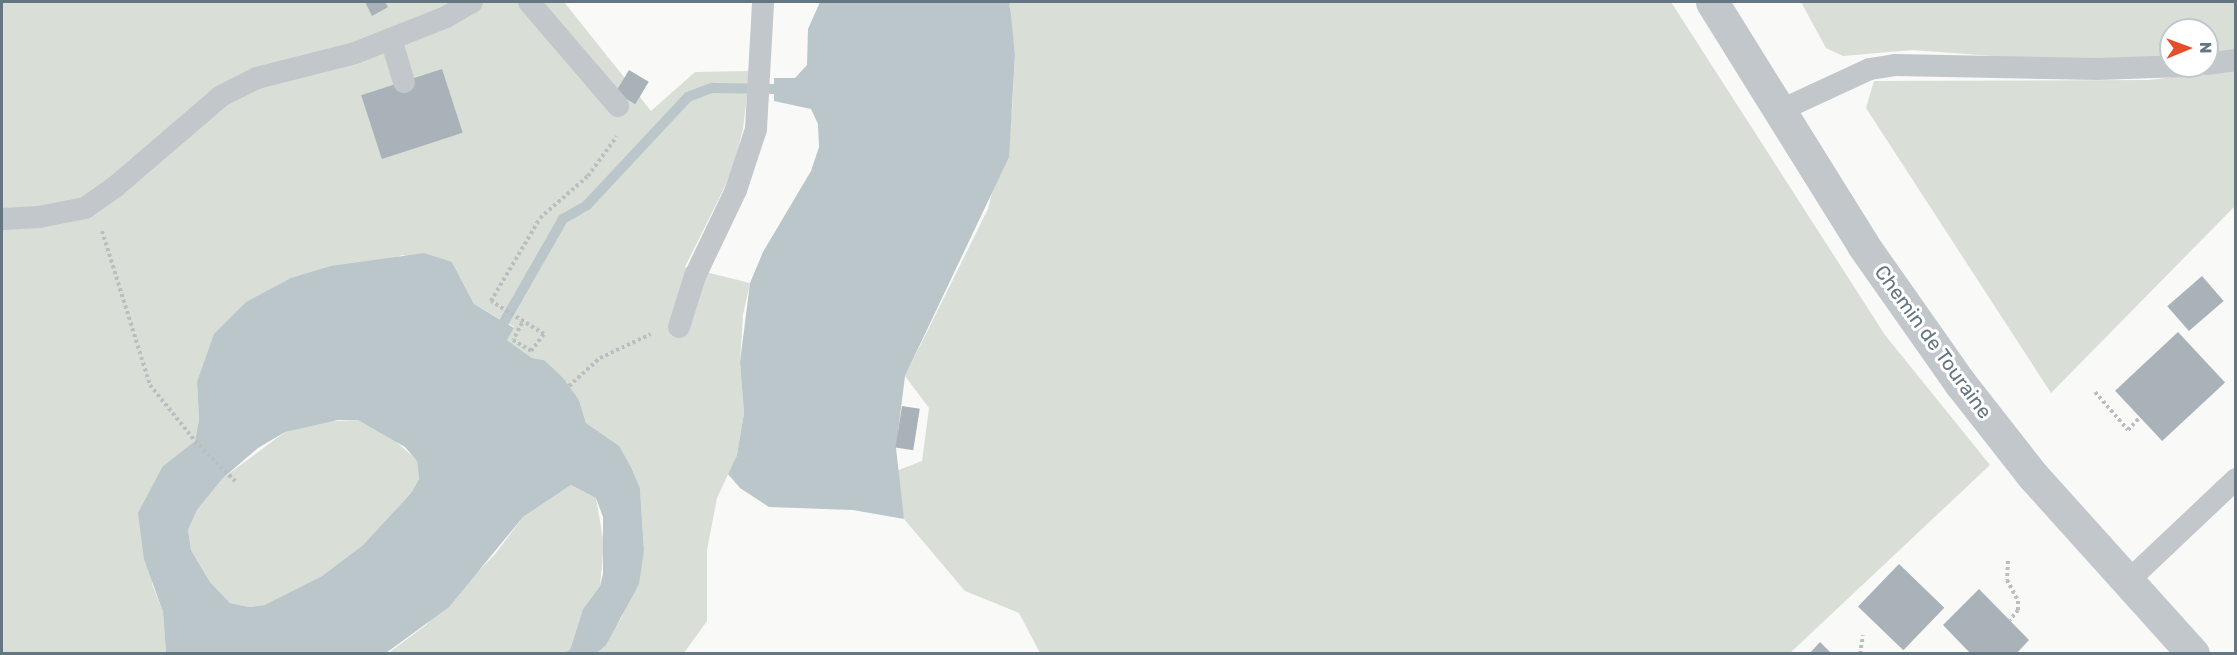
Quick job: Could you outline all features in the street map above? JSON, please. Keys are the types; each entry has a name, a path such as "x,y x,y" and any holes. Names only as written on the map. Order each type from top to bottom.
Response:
{"street":[{"name":"Chemin de Touraine","path":"1712,2 1896,295 1960,383 2033,476 2193,654"}],"lane":[{"path":"2,219 63,213 93,202 221,96 257,78 355,53 446,17 472,2"},
{"path":"529,2 618,106"},
{"path":"680,327 694,276 749,153 759,102 763,2"},
{"path":"391,39 404,82"},
{"path":"2219,62 2235,60"},
{"path":"1779,111 1870,69 1895,65 2064,69 2159,67"},
{"path":"2127,582 2235,478"}],"path":[{"path":"522,323 491,301 540,218 588,176 613,145 622,126 618,106"},
{"path":"93,202 150,386 195,441 236,482"},
{"path":"528,321 544,334 531,351 513,340 522,323 528,321"},
{"path":"569,386 600,358 666,327 680,327"},
{"path":"2095,392 2128,430 2140,417"},
{"path":"2008,561 2007,580 2018,601 2018,610 2010,620"},
{"path":"1860,654 1863,635"}],"shaded area":[{"path":"2,2 564,2 651,111 695,72 750,71 743,129 732,172 685,267 750,283 743,315 740,362 744,413 737,455 717,498 707,550 707,621 684,653 597,653 622,617 644,550 640,488 631,467 619,447 586,423 579,400 544,360 532,358 507,340 514,327 474,304 452,262 403,255 246,302 231,318 197,382 199,420 195,441 163,466 152,584 163,612 166,653 2,653"},
{"path":"820,2 1009,2 1015,55 1009,157 905,376 896,448 904,519 853,510 769,507 740,488 728,474 737,455 744,413 740,362 750,283 763,252 811,171 819,147 818,124 811,109 774,101 774,78 795,78 807,65 808,29"},
{"path":"1009,2 1671,2 1885,335 1990,465 1789,654 1040,653 1019,613 965,591 904,519 896,471 922,461 929,408 905,376 988,209 1012,112 1015,55"},
{"path":"1801,2 2235,2 2235,50 2219,53 2219,18 2159,18 2159,59 2048,60 1912,50 1843,56 1826,48"},
{"path":"2235,69 2235,206 2051,393 1866,108 1874,81 2219,78 2219,71"},
{"path":"424,253 452,262 474,304 514,328 507,340 532,358 544,360 563,378 579,400 586,423 619,446 640,488 644,550 639,584 606,645 597,653 563,653 570,650 583,609 600,586 603,574 603,517 596,498 571,485 523,517 449,607 386,653 166,653 163,612 144,559 138,513 163,466 195,441 199,420 197,382 214,334 246,302 291,278 331,266","holes":["338,420 358,420 405,447 417,461 419,479 411,493 363,545 322,576 265,605 249,607 230,603 210,582 191,550 188,530 197,510 223,478 258,448 285,432"]},
{"path":"358,420 387,434 417,460 419,479 411,493 363,545 322,576 266,605 249,607 230,603 210,582 191,550 188,530 197,510 223,478 285,432 314,422"},
{"path":"571,485 596,498 604,544 600,586 583,609 570,650 563,654 387,654 426,625 496,553 523,517"}],"building":[{"path":"365,2 385,2 388,7 372,16"},
{"path":"442,69 463,133 382,159 361,95"},
{"path":"629,70 649,82 635,104 616,92"},
{"path":"2202,276 2224,301 2189,331 2167,306"},
{"path":"2178,332 2225,382 2162,441 2115,391"},
{"path":"902,406 920,409 913,450 895,447"},
{"path":"1899,564 1944,608 1903,650 1858,606"},
{"path":"1979,589 2029,640 2016,654 1971,654 1943,625"},
{"path":"1820,642 1832,654 1809,654"}],"waterway":[{"path":"504,322 563,219 587,205 688,97 712,88 774,89"}]}
